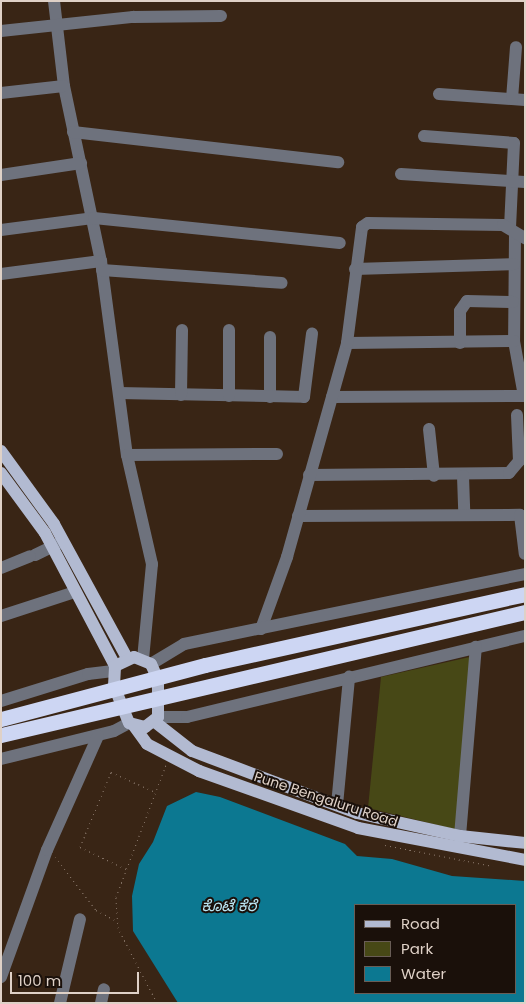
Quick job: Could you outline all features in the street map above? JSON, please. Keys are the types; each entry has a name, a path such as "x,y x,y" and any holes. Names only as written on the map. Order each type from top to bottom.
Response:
{"highway":[{"path":"1,719 47,704 205,665 525,594"},
{"path":"1,735 52,720 525,612"}],"main road":[{"path":"1,451 10,477 58,544 127,658 147,662 160,692 156,720 132,725"},
{"name":"Pune Bengaluru Road","path":"58,544 75,592 114,668 118,699 132,725 147,744 168,757 358,828 525,860"},
{"path":"114,668 127,658"},
{"name":"Pune Bengaluru Road","path":"156,720 192,751 337,805 460,836 525,843"}],"street":[{"path":"54,1 64,86 94,218 127,455 152,564 147,662"},
{"path":"1,31 133,17 221,16"},
{"path":"439,94 518,100 516,47"},
{"path":"1,93 64,86"},
{"path":"73,132 338,162"},
{"path":"332,397 524,396 514,341 514,264 519,182 516,148 510,141 424,136"},
{"path":"1,175 81,163"},
{"path":"401,174 519,182"},
{"path":"1,230 94,218 340,244"},
{"path":"261,629 298,516 347,343 355,269 362,227 368,223 517,234"},
{"path":"355,269 514,264"},
{"path":"1,274 101,265 282,283"},
{"path":"460,343 460,311 467,302 513,302"},
{"path":"181,395 182,330"},
{"path":"229,396 230,330"},
{"path":"119,393 270,397 307,395 312,334"},
{"path":"270,337 270,397"},
{"path":"347,343 514,341"},
{"path":"309,475 463,476 514,470 519,461 517,415"},
{"path":"430,429 434,476"},
{"path":"127,455 277,454"},
{"path":"463,476 464,514"},
{"path":"298,516 520,515 525,554"},
{"path":"1,568 58,544"},
{"path":"147,662 173,647 525,574"},
{"path":"1,616 75,592"},
{"path":"156,720 178,719 525,636"},
{"path":"460,836 476,647"},
{"path":"1,701 88,674 114,668"},
{"path":"337,805 349,677"},
{"path":"1,759 98,736 132,725"},
{"path":"1,977 46,850 98,736"},
{"path":"60,1003 80,919"},
{"path":"101,1003 104,989"}],"path":[{"path":"157,1003 125,947 117,922 116,897 168,757"},
{"path":"126,870 80,847 111,772 156,792"},
{"path":"46,850 62,862 96,910 117,922"}],"green space":[{"path":"474,656 458,830 368,808 381,677"}],"water":[{"name":"ಕೊಟೆ ಕೆರೆ","path":"196,792 220,797 345,844 357,856 392,859 452,876 525,881 525,1003 178,1003 133,931 132,896 139,864 153,842 167,806"}]}
